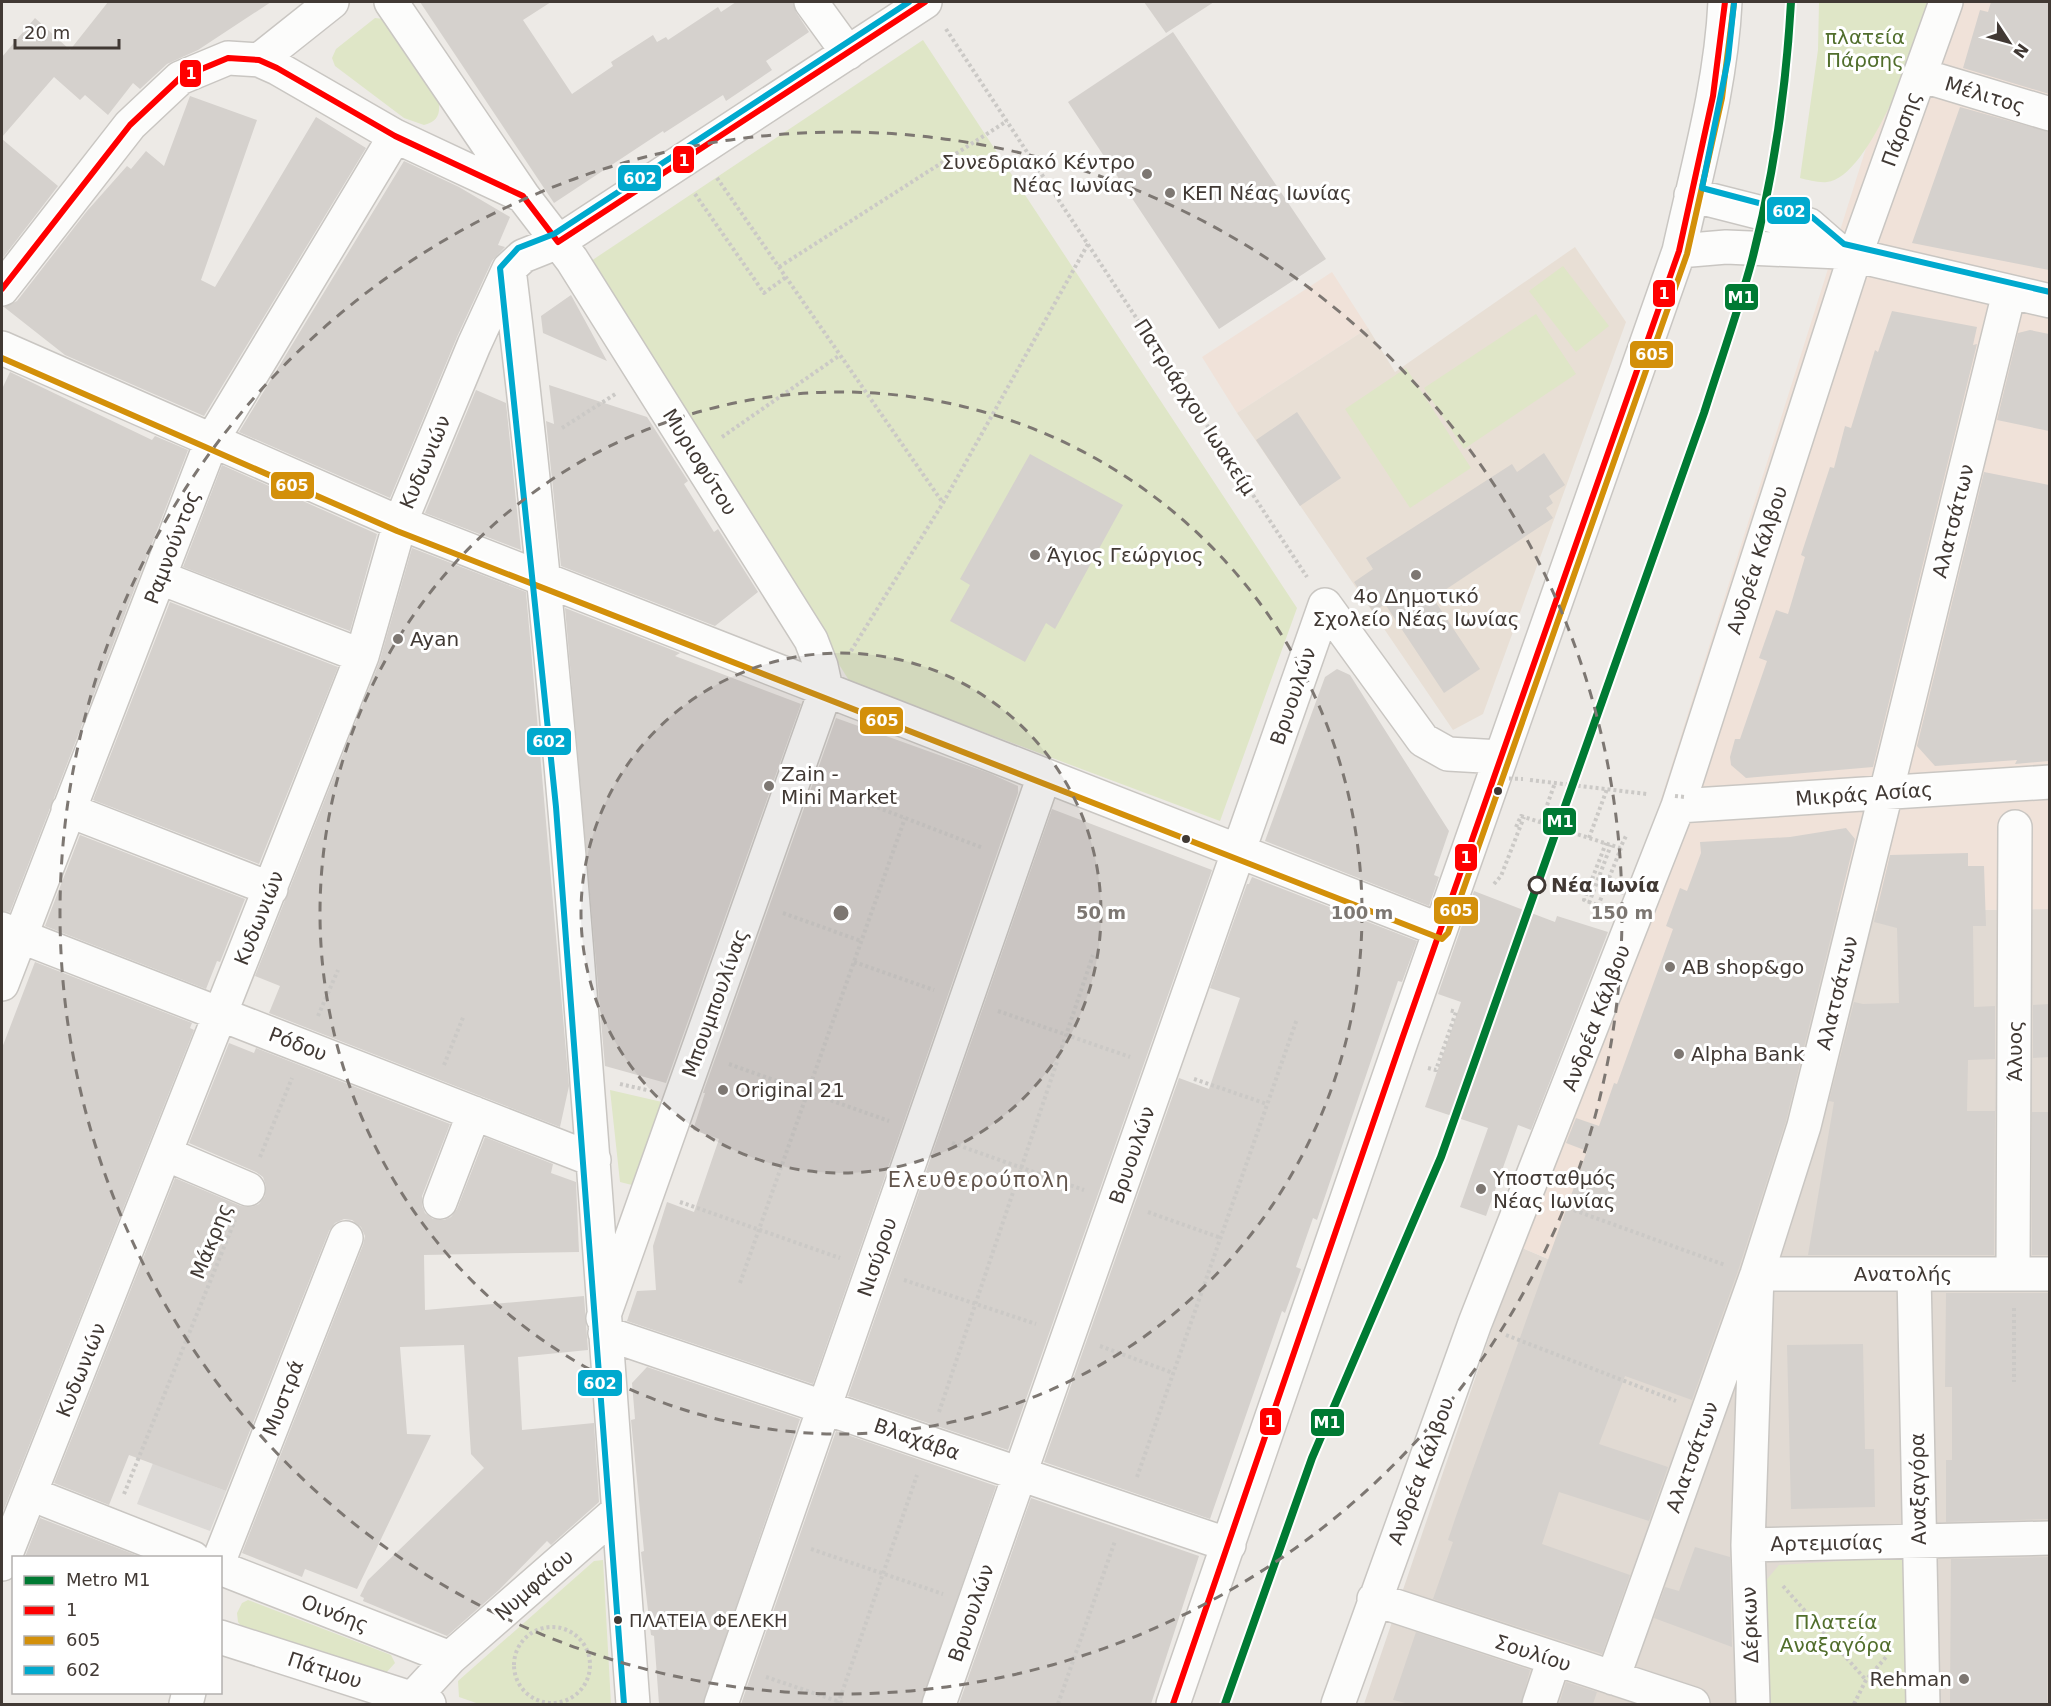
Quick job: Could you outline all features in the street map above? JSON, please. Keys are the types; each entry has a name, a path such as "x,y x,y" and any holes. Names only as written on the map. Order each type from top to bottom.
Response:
{"street":[{"path":"259,60 332,2"},
{"path":"391,2 523,196"},
{"path":"811,2 848,53"},
{"path":"1173,1704 1496,768 1678,251 1719,57 1725,2"},
{"name":"Πάρσης","path":"1848,254 1920,75 1946,2"},
{"path":"633,1704 587,1076 531,447 509,269 523,256 558,242 848,53 934,12"},
{"path":"2,289 130,124 180,78 228,58 259,60 394,136 523,196"},
{"name":"Μέλιτος","path":"1920,75 2049,114"},
{"name":"Ραμνούντος","path":"2,984 11,932 68,810 161,578 212,440 394,136"},
{"path":"1691,195 1809,225 1848,254"},
{"name":"Μυριοφύτου","path":"523,196 572,260 811,640 822,666 826,689"},
{"path":"1678,251 1726,247 1848,254 2049,301"},
{"name":"Ανδρέα Κάλβου","path":"1338,1704 1475,1323 1679,800 1848,254"},
{"name":"Κυδωνιών","path":"2,1564 362,656 400,523 474,345 509,269"},
{"name":"Αλατσάτων","path":"1613,1678 1757,1274 1804,1126 2009,293"},
{"path":"2,348 400,523 1440,930"},
{"path":"161,578 362,656"},
{"path":"1325,605 1424,740 1448,754 1496,768"},
{"name":"Βρυουλών","path":"939,1704 1325,605"},
{"name":"Μπουμπουλίνας","path":"604,1325 648,1191 826,689"},
{"name":"Νισύρου","path":"721,1704 1044,776"},
{"name":"Μικράς Ασίας","path":"1679,800 1886,793 2049,782"},
{"path":"68,810 271,889"},
{"name":"Άλυος","path":"2013,1274 2015,827"},
{"name":"Ρόδου","path":"11,932 594,1160"},
{"path":"440,1202 474,1113"},
{"path":"166,1154 248,1189"},
{"name":"Μυστρά","path":"220,1556 346,1239"},
{"name":"Ανατολής","path":"1757,1274 2049,1274"},
{"name":"Δέρκων","path":"1753,1704 1748,1545 1757,1274"},
{"name":"Αναξαγόρα","path":"1914,1274 1923,1704"},
{"name":"Βλαχάβα","path":"604,1325 824,1408 1228,1545"},
{"path":"31,1494 192,1556"},
{"name":"Νυμφαίου","path":"418,1702 450,1658 618,1511"},
{"name":"Αρτεμισίας","path":"1748,1545 2049,1539"},
{"name":"Οινόης","path":"222,1569 450,1658"},
{"name":"Σουλίου","path":"1374,1599 1693,1704"},
{"name":"Πάτμου","path":"222,1638 418,1702"},
{"path":"1539,1704 1554,1659"}],"path":[{"name":"Πατριάρχου Ιωακείμ","path":"934,12 1325,605"},
{"path":"778,267 1007,121"},
{"path":"686,157 778,267 943,503"},
{"path":"686,157 764,293 786,278"},
{"path":"826,689 943,503 1088,244"},
{"path":"696,455 840,355"},
{"path":"531,447 645,375"},
{"path":"1496,768 1555,783 1646,794"},
{"path":"796,775 1015,861"},
{"path":"1541,822 1555,783"},
{"path":"1589,838 1606,789"},
{"path":"1522,816 1620,848 1627,834 1598,906"},
{"path":"1517,824 1522,816"},
{"path":"1494,884 1501,876 1522,816"},
{"path":"740,1283 905,818"},
{"path":"1605,909 1589,903 1608,844"},
{"path":"751,901 861,941"},
{"path":"839,1703 1093,955"},
{"path":"854,962 1267,1104"},
{"name":"Μάκρης","path":"112,1524 338,970"},
{"path":"1436,1070 1456,1012"},
{"path":"431,1096 464,1015"},
{"path":"1058,1704 1297,1019"},
{"path":"697,1053 1221,1238"},
{"path":"587,1076 681,1097"},
{"path":"648,1191 1173,1372"},
{"path":"1551,1202 1735,1269 1757,1274"},
{"path":"2013,1274 2014,1382"},
{"path":"1475,1323 1674,1400"},
{"path":"779,1538 974,1605"},
{"path":"1748,1545 1866,1680 1854,1704"},
{"path":"547,1627 560,1627 572,1632 585,1645 590,1666 588,1679 581,1690 570,1699 544,1704 532,1698 522,1689 513,1664 516,1651 523,1640 534,1631 547,1627"},
{"path":"735,1666 846,1704"}],"shaded area":[{"path":"1912,2 2049,2 2049,909 1786,912 1649,1302 1520,1247"},
{"path":"1575,247 1626,322 1483,714 1453,730 1237,413 1368,328 1395,372"},
{"path":"1332,272 1368,328 1237,413 1202,357"},
{"path":"2049,909 2049,1704 1364,1704 1520,1247 1649,1302 1786,912"},
{"path":"153,1463 226,1491 210,1531 137,1504"}],"green space":[{"name":"πλατεία Πάρσης","path":"1819,2 1931,2 1904,74 1876,133 1860,157 1843,175 1827,182 1800,178 1818,50"},
{"path":"375,18 384,19 439,102 437,117 432,122 424,125 404,118 335,66 332,58 336,49"},
{"path":"923,40 1297,608 1220,821 850,682 588,263"},
{"path":"1563,266 1609,326 1576,352 1529,291"},
{"path":"1536,314 1576,374 1464,449 1424,388"},
{"path":"1406,368 1471,468 1410,508 1345,409"},
{"path":"610,1090 662,1102 632,1185 620,1182"},
{"name":"Πλατεία Αναξαγόρα","path":"1905,1557 1906,1704 1767,1704 1763,1584 1779,1565"},
{"path":"603,1560 611,1704 479,1704 459,1697 458,1681 594,1561"},
{"path":"248,1600 391,1655 395,1663 385,1674 243,1628 238,1622 237,1613 242,1603"}],"building":[{"path":"108,2 271,2 198,50 167,64 140,89 133,83 108,115 85,95 80,100 54,77 2,137 2,57 35,18 70,50"},
{"path":"420,2 551,2 523,20 572,94 613,66 611,62 653,35 657,42 666,37 668,40 718,7 721,12 736,2 793,2 796,12 809,32 766,61 772,70 726,101 723,95 664,133 663,131 554,203"},
{"path":"1144,2 1214,2 1166,33"},
{"path":"1991,2 2049,2 2049,94 1963,68 1980,10 1988,12"},
{"name":"Συνεδριακό Κέντρο Νέας Ιωνίας","path":"1173,32 1326,259 1219,329 1068,102"},
{"path":"190,96 257,120 201,280 215,287 316,117 366,148 204,416 65,355 4,307 17,301 87,211 127,166 131,169 146,151 164,166"},
{"path":"1960,107 2049,132 2049,270 1912,243"},
{"path":"2,139 58,186 2,259"},
{"path":"404,161 459,187 510,217 498,245 505,247 492,261 457,337 390,498 239,432"},
{"path":"571,295 607,361 543,333 541,316"},
{"path":"1892,311 1977,327 1973,345 1977,344 1873,767 1746,778 1731,765 1730,757 1735,739 1740,739 1767,661 1759,658 1776,610 1788,614 1805,557 1801,555 1830,467 1834,468 1845,426 1851,428 1875,350 1878,352"},
{"path":"2030,330 2049,334 2049,431 1997,420 2018,333"},
{"path":"10,372 152,440 155,436 188,450 10,912 2,911 2,389"},
{"path":"549,385 647,417 688,481 684,484 714,532 718,529 758,592 715,626 561,566 546,421 554,424"},
{"path":"476,390 506,403 521,550 425,513"},
{"path":"1297,412 1341,478 1300,506 1256,440"},
{"name":"4ο Δημοτικό Σχολείο Νέας Ιωνίας","path":"1544,453 1565,485 1549,496 1553,503 1546,508 1553,518 1433,598 1480,669 1444,693 1385,604 1373,612 1354,582 1373,569 1366,558 1512,464 1517,472"},
{"name":"Άγιος Γεώργιος","path":"1030,454 1123,505 1055,629 1046,623 1025,662 950,621 970,585 960,579"},
{"path":"222,465 377,534 350,631 183,567"},
{"path":"1984,472 2049,485 2049,761 2015,764 2017,760 1935,766 1917,746"},
{"path":"412,548 526,592 569,1086 560,1127 269,1013 280,986 255,976 379,663"},
{"path":"170,602 338,667 259,864 93,800"},
{"path":"565,608 680,653 675,656 801,704 666,1083 605,1066"},
{"path":"1337,669 1350,675 1449,831 1434,875 1439,877 1429,906 1265,841 1325,677"},
{"path":"836,718 989,773 1018,786 1018,793 813,1384 627,1321 637,1291 656,1290 653,1246 667,1202 694,1212 719,1139 693,1130 705,1093 703,1093"},
{"path":"1052,809 1212,870 1008,1450 848,1396"},
{"path":"1846,828 1855,839 1786,1121 1739,1268 1692,1400 1625,1376 1599,1444 1668,1467 1649,1521 1559,1492 1542,1544 1630,1575 1602,1654 1433,1599 1453,1542 1448,1540 1456,1516 1587,1151 1566,1143 1576,1118 1599,1126 1614,1083 1617,1084 1673,929 1666,926 1680,888 1687,891 1701,853 1700,842 1790,837"},
{"path":"80,835 245,899 220,962 217,961 206,989 45,926"},
{"path":"1968,853 1968,866 1984,866 1986,926 1973,926 1974,1007 1995,1006 1995,1059 1968,1060 1967,1111 1995,1111 1994,1255 1808,1255 1834,1102 1829,1101 1854,1002 1899,1003 1897,928 1874,922 1890,855"},
{"path":"1252,877 1417,941 1402,982 1398,981 1317,1220 1313,1218 1296,1267 1301,1269 1285,1313 1282,1311 1210,1519 1044,1462 1179,1078 1209,1089 1240,998 1210,988 1247,884"},
{"path":"1474,891 1555,922 1557,916 1608,932 1531,1130 1518,1125 1486,1216 1460,1207 1488,1128 1425,1107 1461,1002 1438,994"},
{"path":"35,962 192,1023 190,1028 194,1030 2,1514 2,1048"},
{"path":"2049,1004 2049,1057 2033,1058 2033,1005"},
{"path":"229,1043 254,1053 256,1048 450,1124 422,1196 425,1213 433,1219 444,1220 451,1217 457,1209 485,1137 553,1164 551,1173 576,1182 579,1252 424,1255 425,1310 584,1296 588,1350 518,1357 522,1430 594,1423 599,1502 551,1545 547,1541 499,1590 447,1636 363,1601 364,1598 360,1596 368,1580 484,1468 471,1454 464,1345 400,1347 407,1434 431,1435 357,1589 305,1569 302,1577 242,1553 363,1245 365,1236 361,1227 352,1220 344,1219 335,1223 329,1231 226,1491 129,1455 109,1505 54,1483 175,1178 241,1206 251,1207 259,1204 265,1196 266,1186 263,1177 256,1172 189,1143"},
{"path":"2032,1112 2049,1112 2049,1255 2032,1255"},
{"path":"1946,1293 2049,1293 2049,1519 1946,1522 1946,1460 1952,1460 1952,1387 1945,1387"},
{"path":"1863,1344 1865,1449 1874,1449 1875,1507 1791,1509 1787,1345"},
{"path":"647,1367 800,1419 703,1704 659,1704 654,1636 651,1635 641,1552 644,1551 631,1420 635,1419 632,1383"},
{"path":"836,1431 996,1486 921,1704 741,1704"},
{"path":"1031,1498 1199,1556 1151,1704 959,1704"},
{"path":"40,1518 138,1556 25,1556"},
{"path":"1695,1547 1730,1557 1732,1647 1654,1618 1665,1587 1679,1591"},
{"path":"2049,1557 2047,1704 1950,1703 1951,1559"},
{"path":"1416,1632 1530,1670 1521,1704 1410,1704 1393,1700"},
{"path":"1566,1682 1597,1692 1593,1704 1559,1704"}],"metro line":[{"name":"Μ1","path":"1225,1704 1312,1458 1441,1157 1704,413 1747,279 1767,196 1786,67 1791,2"}],"transit line":[{"name":"602","path":"624,1704 556,807 500,268 518,248 554,234 909,2"},
{"name":"1","path":"2,289 130,125 180,78 228,58 259,60 277,68 395,136 523,196 558,242 925,2"},
{"name":"1","path":"1173,1704 1402,1039 1679,251 1713,96 1725,2"},
{"name":"605","path":"2,358 397,531 1442,939 1448,933 1687,254 1722,98 1734,3"},
{"name":"602","path":"1734,3 1728,59 1702,188 1812,217 1844,244 2050,292"}],"place":[{"name":"Συνεδριακό Κέντρο Νέας Ιωνίας","path":"1147,174"},
{"name":"ΚΕΠ Νέας Ιωνίας","path":"1170,193"},
{"name":"Άγιος Γεώργιος","path":"1035,555"},
{"name":"4ο Δημοτικό Σχολείο Νέας Ιωνίας","path":"1416,575"},
{"name":"Ayan","path":"398,639"},
{"name":"Zain - Mini Market","path":"769,786"},
{"name":"Νέα Ιωνία","path":"1537,885"},
{"name":"ΑΒ shop&go","path":"1670,967"},
{"name":"Alpha Bank","path":"1679,1054"},
{"name":"Original 21","path":"723,1090"},
{"name":"Υποσταθμός Νέας Ιωνίας","path":"1481,1189"},
{"name":"ΠΛΑΤΕΙΑ ΦΕΛΕΚΗ","path":"618,1620"},
{"name":"Rehman","path":"1964,1679"}],"district":[{"name":"Ελευθερούπολη","path":"979,1180"}]}
